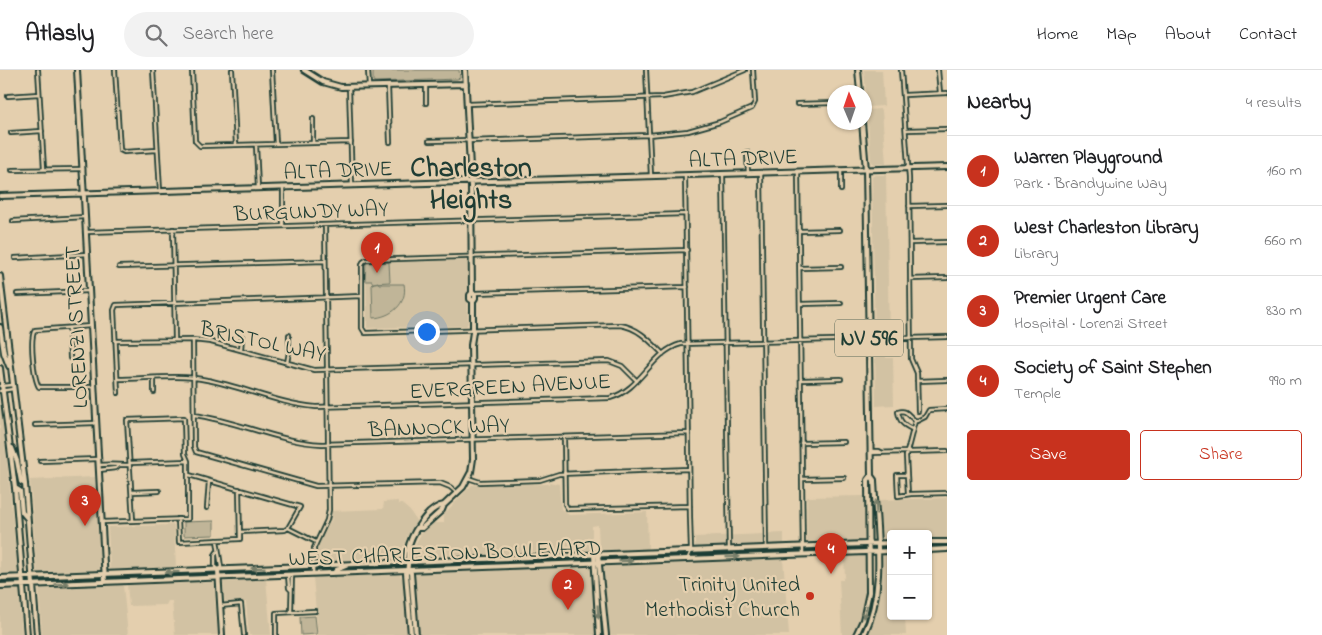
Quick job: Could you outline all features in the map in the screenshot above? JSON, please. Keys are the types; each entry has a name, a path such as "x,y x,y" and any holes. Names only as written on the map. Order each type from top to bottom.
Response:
{"main road":[{"name":"LORENZI STREET","path":"77,70 105,582"},
{"path":"304,70 330,84 349,87 466,84"},
{"path":"418,528 422,528 457,493 468,478 472,465 471,345 473,301 475,295 472,293 471,182 465,70"},
{"path":"858,70 859,85"},
{"name":"NV 596","path":"863,130 866,170 870,452 871,476 874,480 877,544 876,595 870,623 864,635"},
{"name":"ALTA DRIVE","path":"0,196 947,167"},
{"path":"0,276 25,484 37,635"},
{"path":"0,327 4,353 11,373"},
{"path":"0,368 1,389 15,488 27,635"},
{"path":"10,444 17,461 19,479 25,484"},
{"name":"NV 596","path":"856,635 863,620 868,597 868,480 871,476"},
{"path":"15,488 20,491 22,512 28,520"},
{"path":"411,635 406,573 408,570 409,544 418,528 418,524 436,508 444,505"},
{"path":"427,523 427,520 436,508"},
{"path":"932,542 947,542"},
{"name":"WEST CHARLESTON BOULEVARD","path":"0,578 887,543"},
{"path":"760,556 764,551 777,548"},
{"path":"932,550 947,549"},
{"name":"WEST CHARLESTON BOULEVARD","path":"0,586 887,551"},
{"path":"596,555 600,635"},
{"path":"596,562 606,635"},
{"path":"334,573 336,570 348,565"},
{"path":"218,570 222,635"},
{"path":"408,570 411,573 416,633"},
{"path":"409,610 412,612 416,633"}],"street":[{"path":"38,70 44,169"},
{"path":"115,70 120,150 124,152 157,150"},
{"path":"153,70 160,191"},
{"path":"192,70 195,141 197,145 236,146 351,142"},
{"path":"232,70 236,146"},
{"path":"272,70 276,144"},
{"path":"368,70 369,87"},
{"path":"646,70 651,176"},
{"path":"467,104 672,96 692,92 745,70"},
{"path":"429,141 676,133 706,126 752,108 754,105 753,70"},
{"path":"901,70 908,168 911,359 917,373 918,411"},
{"path":"938,70 940,93"},
{"path":"426,85 426,103"},
{"path":"388,86 390,142"},
{"path":"349,87 352,185"},
{"path":"903,94 947,93"},
{"path":"8,96 40,94"},
{"path":"797,104 827,103"},
{"path":"313,119 314,143"},
{"path":"905,130 947,129"},
{"path":"11,133 42,131"},
{"path":"256,145 258,188"},
{"path":"747,152 748,173"},
{"path":"12,170 83,168"},
{"path":"841,170 841,190"},
{"path":"798,172 803,554"},
{"path":"761,173 766,548"},
{"path":"723,174 728,550"},
{"path":"685,175 691,551 688,558"},
{"path":"283,187 283,226"},
{"path":"909,206 947,205"},
{"name":"BURGUNDY WAY","path":"87,232 686,214"},
{"path":"13,221 86,217"},
{"path":"313,574 313,552 328,517 325,225"},
{"path":"173,229 175,340"},
{"path":"799,231 840,230"},
{"path":"910,243 947,242"},
{"path":"663,354 638,331 620,325 364,332 362,328 363,262 366,260 686,250"},
{"path":"15,258 88,254"},
{"path":"119,267 325,261"},
{"path":"799,268 841,267"},
{"path":"910,279 947,278"},
{"path":"472,293 687,287"},
{"path":"17,294 89,291"},
{"path":"118,393 115,306 122,304 362,296"},
{"path":"800,304 840,303"},
{"path":"91,326 38,329 34,331 32,335 33,357 36,383 39,388 94,386"},
{"path":"69,328 70,358"},
{"path":"287,363 289,335"},
{"path":"241,350 242,337"},
{"name":"EVERGREEN AVENUE","path":"118,379 193,378 220,383 299,405 327,407 610,398 628,391 663,354 677,345 947,337"},
{"path":"193,340 196,451 316,486 440,483 450,487 457,493"},
{"name":"BRISTOL WAY","path":"116,341 193,340 220,344 314,370 612,362 622,366 637,381"},
{"path":"154,378 154,392"},
{"path":"801,380 841,379"},
{"path":"917,381 947,380"},
{"path":"1,389 13,387"},
{"path":"915,421 922,420 929,410 947,409"},
{"path":"912,430 899,419 898,412 901,410 907,412 915,421"},
{"name":"BANNOCK WAY","path":"194,415 291,441 328,444 689,432"},
{"path":"102,522 133,521 178,519 188,518 189,475 188,461 185,454 184,418 127,420 133,521"},
{"path":"908,494 907,452 915,421"},
{"path":"35,425 96,423"},
{"path":"564,436 565,504 567,508 579,510 690,506"},
{"path":"801,443 844,442"},
{"path":"870,452 947,451"},
{"path":"40,461 98,459"},
{"path":"99,465 188,461"},
{"path":"99,470 116,468 119,465"},
{"path":"468,478 480,482 540,480 564,473 690,469"},
{"path":"189,475 300,507 285,530 240,532"},
{"path":"907,475 897,475 898,496 947,493"},
{"path":"802,479 844,478"},
{"path":"207,508 209,480"},
{"path":"178,519 179,542 240,539 239,489"},
{"path":"132,492 159,490"},
{"path":"288,528 316,542"},
{"path":"217,540 217,552 220,554 221,567 218,570"},
{"path":"290,574 289,588 291,590 292,612"},
{"path":"220,606 241,604 244,635"},
{"path":"276,635 276,613 315,611"}],"shaded area":[{"path":"373,70 459,70 460,78 375,82 373,81"},
{"path":"864,70 882,70 884,106 872,107 872,85 865,85"},
{"path":"880,109 882,111 886,164 874,164 871,162 869,130 872,130 872,110"},
{"path":"875,175 886,175 889,335 885,335 886,358 893,358 894,405 876,406 872,177"},
{"path":"465,260 467,262 468,323 466,326 367,328 366,263"},
{"path":"389,262 390,282 372,283 372,281 365,281 366,263"},
{"path":"378,282 379,284 404,284 405,291 397,308 386,315 373,318 372,285"},
{"path":"0,401 18,574 0,575"},
{"path":"95,477 100,571 37,573 30,480"},
{"path":"549,482 559,484 561,509 569,515 647,512 648,549 602,550 599,548 598,525 592,526 592,548 590,551 476,554 475,556 417,558 413,555 416,543 422,532 432,523 444,523 444,514 472,485 549,484"},
{"path":"865,496 864,541 807,543 807,497"},
{"path":"947,498 947,542 932,542 932,530 887,530 887,543 877,544 877,500"},
{"path":"398,501 398,504 402,504 410,511 417,522 406,538 401,559 320,563 316,561 317,548 332,519 332,511 383,509 384,502"},
{"path":"214,521 214,535 184,536 184,522"},
{"path":"174,525 176,568 110,570 108,527"},
{"path":"784,533 784,544 695,547 695,537"},
{"path":"887,551 887,620 905,620 906,635 864,635 877,595 877,552"},
{"path":"869,552 867,606 856,635 842,635 839,580 843,580 845,577 844,558 848,553"},
{"path":"783,558 789,635 608,635 601,569 603,566"},
{"path":"589,565 592,570 597,635 419,635 414,576 416,573"},
{"path":"400,575 403,580 408,635 318,635 313,577"},
{"path":"266,579 271,635 249,635 246,602 225,603 223,582"},
{"path":"213,582 218,635 175,635 172,601 168,601 166,605 129,606 127,585"},
{"path":"123,585 128,635 42,635 39,591 41,588"},
{"path":"19,589 22,635 0,635 0,590"},
{"path":"315,616 317,634 301,635 300,617"}],"place":[{"name":"Warren Playground","path":"377,273"},
{"name":"Premier Urgent Care","path":"85,526"},
{"name":"Society of Saint Stephen","path":"831,574"},
{"name":"Trinity United Methodist Church","path":"810,596"},
{"name":"West Charleston Library","path":"568,610"}],"district":[{"name":"Charleston Heights","path":"471,182"}]}
